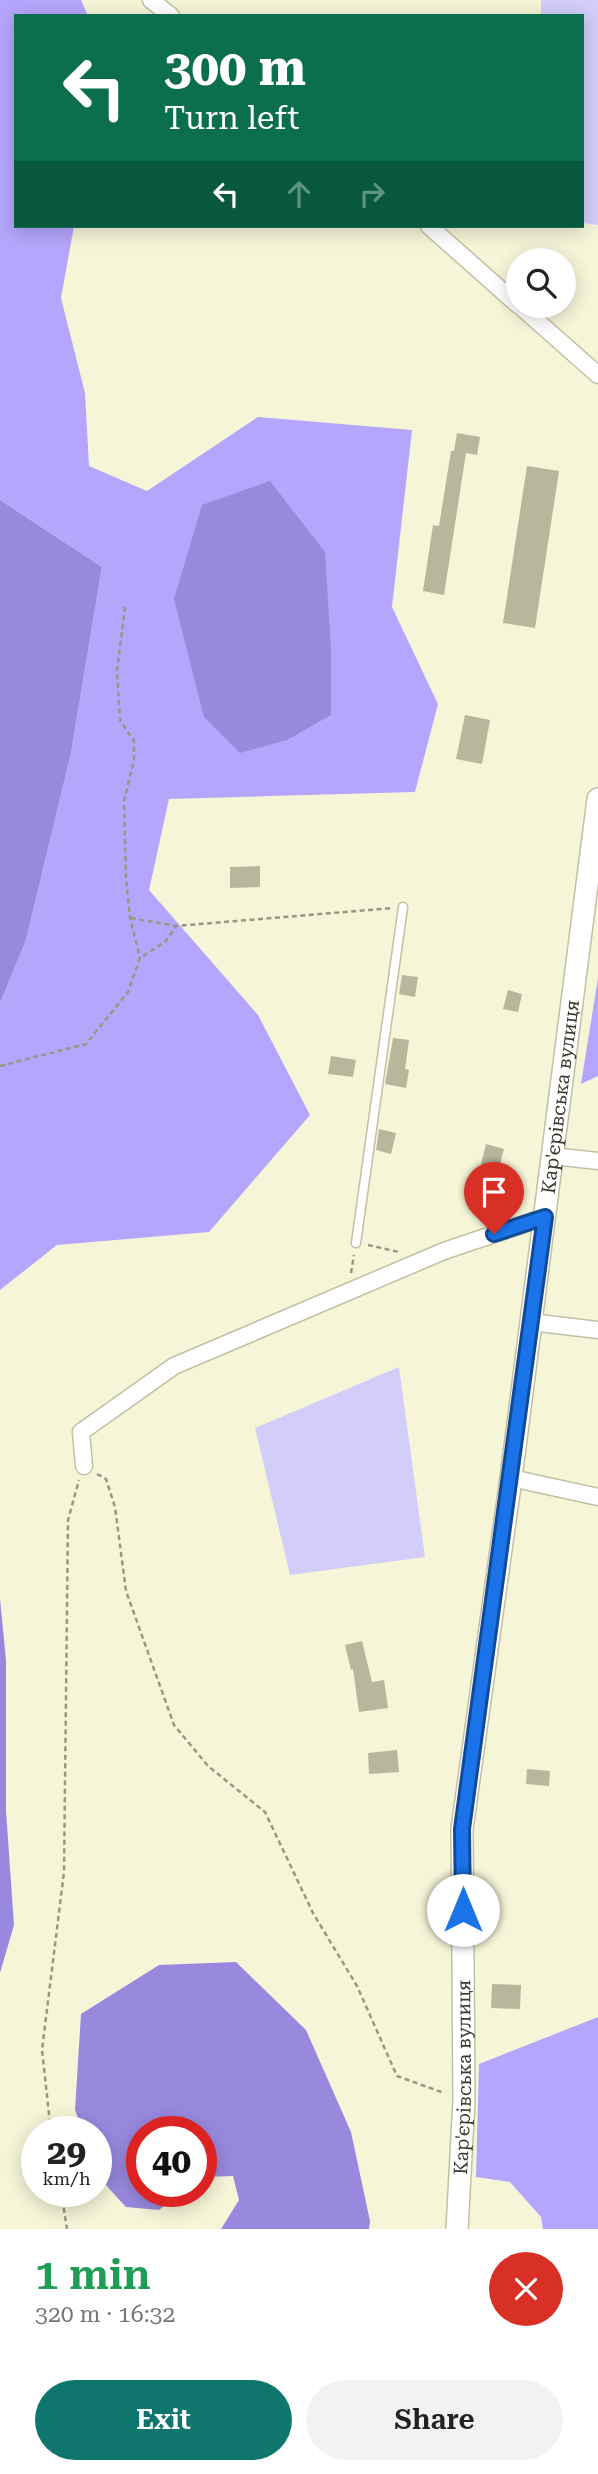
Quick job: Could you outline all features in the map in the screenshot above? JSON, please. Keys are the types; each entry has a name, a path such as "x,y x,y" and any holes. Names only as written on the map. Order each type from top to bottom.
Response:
{"street":[{"path":"151,0 168,14"},
{"path":"431,228 506,294"},
{"path":"534,318 598,375"},
{"name":"Кар'єрівська вулиця","path":"457,2229 464,2100 462,1829 545,1217 598,799"},
{"path":"553,1156 598,1161"},
{"path":"83,1466 81,1432 174,1366 426,1258 545,1217"},
{"path":"531,1322 598,1329"},
{"path":"510,1478 598,1497"}],"lane":[{"path":"356,1243 403,907"}],"path":[{"path":"0,1066 86,1044 128,992 140,958 127,897 124,801 134,760 134,741 120,720 117,671 125,607"},
{"path":"130,918 176,926 403,907"},
{"path":"140,958 166,941 176,926"},
{"path":"347,1292 356,1243 426,1258"},
{"path":"49,2116 42,2050 64,1872 68,1520 83,1466 106,1479 115,1507 125,1591 174,1725 208,1766 265,1812 313,1913 357,1986 397,2076 464,2100"},
{"path":"64,2207 67,2229"}],"shaded area":[{"path":"0,0 81,0 87,14 14,14 14,228 74,228 61,298 85,393 89,466 147,491 258,417 412,430 392,607 438,704 415,792 169,799 149,890 258,1015 310,1115 209,1232 57,1245 0,1290 0,1003 26,940 71,753 102,567 0,500"},
{"path":"541,0 598,0 598,225 584,223 584,14 541,14"},
{"path":"270,481 325,552 331,649 331,715 287,740 240,753 204,717 174,599 202,505"},
{"path":"0,500 102,567 71,753 26,940 0,1003"},
{"path":"598,978 598,1076 581,1084"},
{"path":"399,1367 425,1557 290,1575 255,1428"},
{"path":"0,1599 6,1660 6,1811 14,1925 0,1973"},
{"path":"236,1962 306,2030 351,2132 370,2221 369,2229 221,2229 239,2200 233,2176 217,2176 217,2116 126,2116 126,2207 112,2191 112,2116 77,2116 75,2110 81,2014 159,1965"},
{"path":"598,2017 598,2229 543,2229 541,2217 510,2182 476,2177 479,2064"},
{"path":"126,2207 163,2207 159,2210"}],"building":[{"path":"457,433 480,437 477,455 466,453 444,595 423,591 433,525 439,526 451,451 454,451"},
{"path":"527,466 559,471 535,628 503,623"},
{"path":"465,715 490,720 482,764 456,759"},
{"path":"260,866 260,887 230,888 230,867"},
{"path":"402,975 418,977 415,997 399,994"},
{"path":"508,990 522,994 518,1012 503,1009"},
{"path":"393,1038 409,1040 405,1069 409,1070 406,1088 385,1084"},
{"path":"331,1056 356,1060 353,1077 328,1074"},
{"path":"379,1129 396,1133 391,1154 376,1150"},
{"path":"486,1144 504,1149 499,1168 481,1164"},
{"path":"362,1641 372,1682 384,1680 388,1708 359,1712 353,1669 351,1670 345,1645"},
{"path":"397,1750 399,1772 369,1774 368,1753"},
{"path":"527,1769 550,1771 549,1786 526,1784"},
{"path":"492,1984 521,1985 520,2009 491,2008"}],"route":[{"path":"463,1910 462,1829 545,1217 494,1234"}]}
